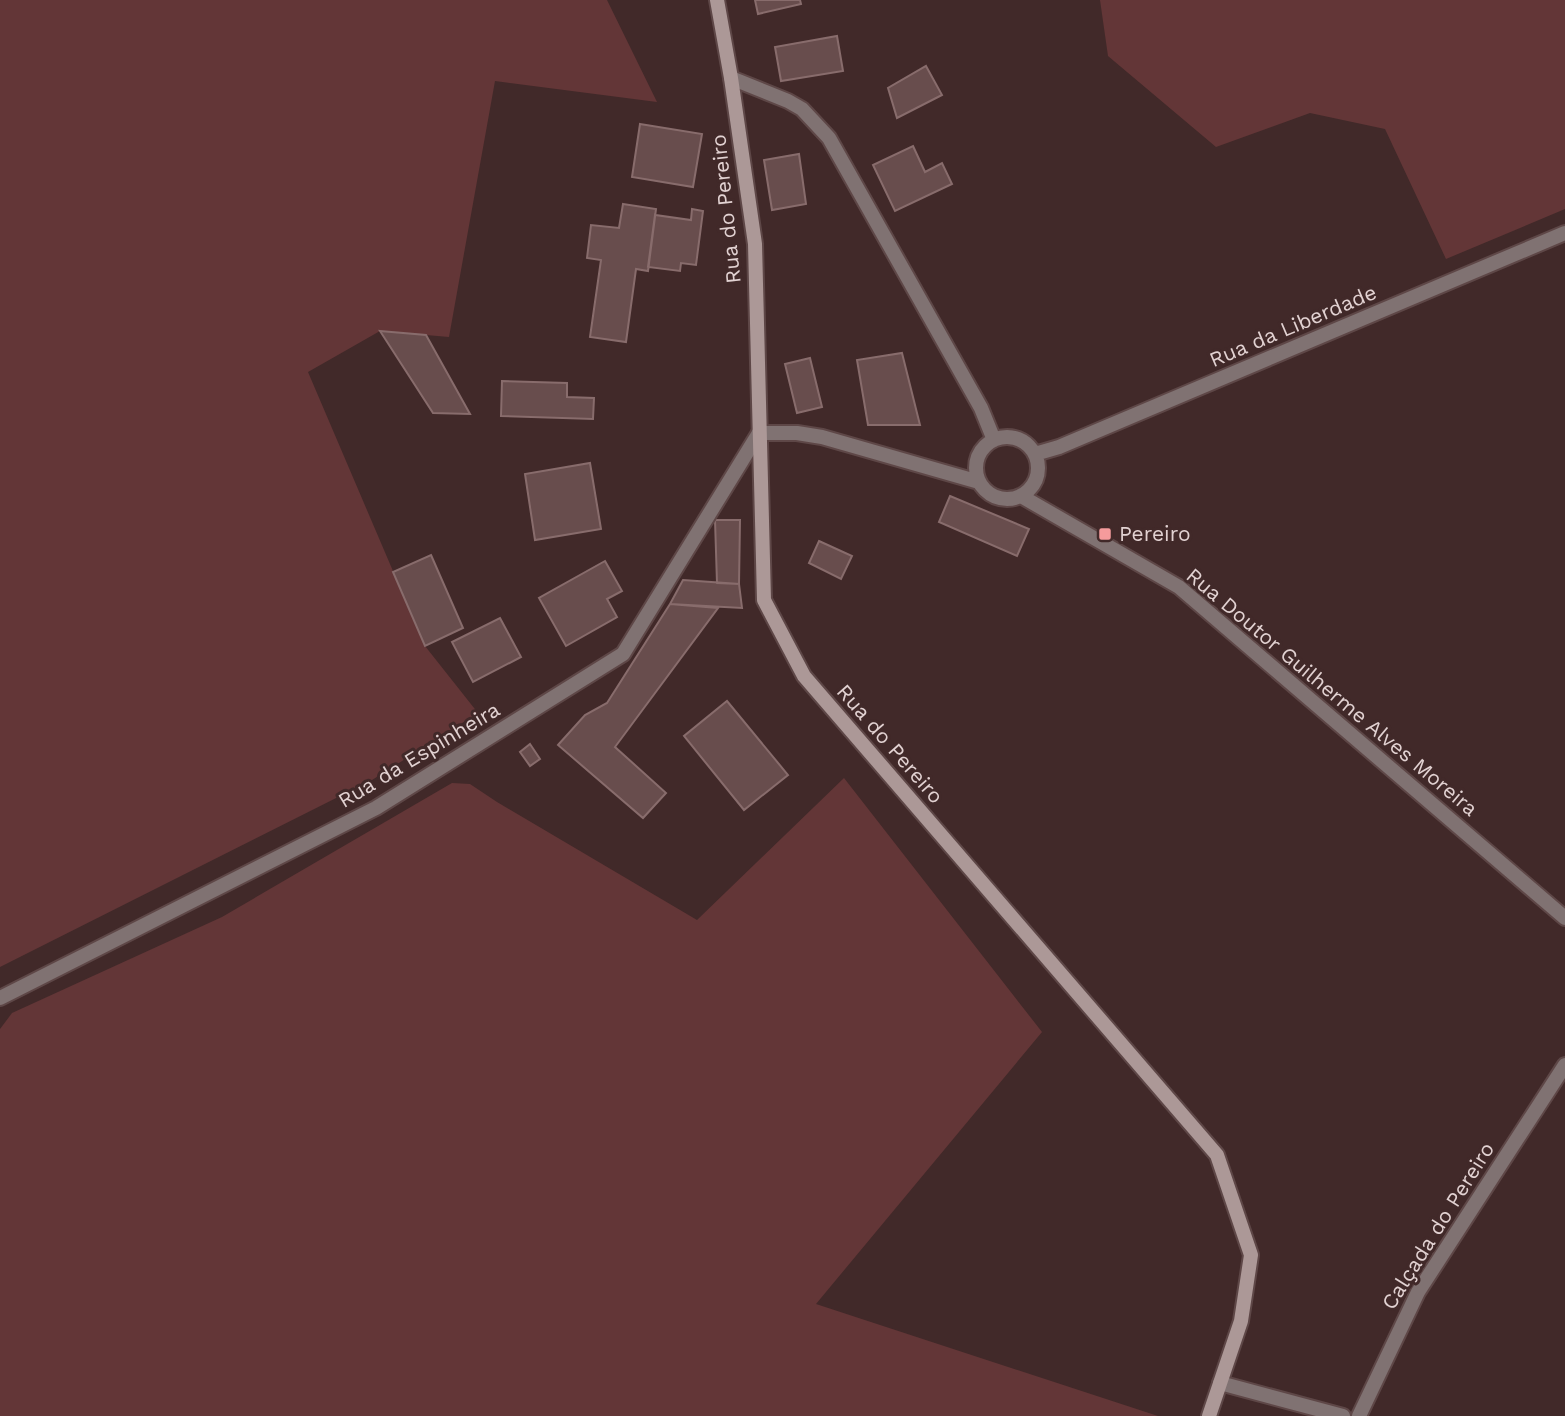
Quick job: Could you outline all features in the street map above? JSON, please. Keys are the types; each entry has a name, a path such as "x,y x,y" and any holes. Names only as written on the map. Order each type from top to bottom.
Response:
{"main road":[{"name":"Rua do Pereiro","path":"717,0 755,244 764,600 804,676 1217,1155 1251,1255 1241,1321 1209,1416"}],"street":[{"path":"731,78 802,109 828,138 981,408 994,440"},
{"name":"Rua da Liberdade","path":"1035,454 1059,447 1565,233"},
{"path":"759,433 797,433 822,437 979,482"},
{"name":"Rua da Espinheira","path":"0,998 376,808 623,654 759,433"},
{"path":"1003,437 1022,440 1035,454 1038,473 1035,482 1021,496 1002,499 993,496 979,482 976,472 980,454 994,440 1003,437"},
{"name":"Rua Doutor Guilherme Alves Moreira","path":"1021,496 1180,587 1565,918"},
{"name":"Calçada do Pereiro","path":"1359,1416 1418,1292 1565,1065"},
{"path":"1220,1382 1343,1416"}],"shaded area":[{"path":"0,0 607,0 657,102 495,81 449,337 380,331 308,372 425,646 478,713 372,780 0,967"},
{"path":"1100,0 1565,0 1565,209 1446,259 1385,129 1310,113 1216,147 1108,56"},
{"path":"844,778 1042,1032 816,1304 1158,1416 0,1416 0,1029 12,1013 222,917 452,783 470,784 697,920"}],"building":[{"path":"755,0 800,0 801,4 758,14"},
{"path":"837,36 843,71 781,81 775,47"},
{"path":"926,66 942,95 897,118 888,88"},
{"path":"640,124 702,134 693,187 632,177"},
{"path":"913,146 925,172 942,163 952,184 895,211 873,165"},
{"path":"799,154 806,204 772,210 764,160"},
{"path":"623,204 656,209 648,271 636,269 626,342 590,337 601,260 587,258 591,225 619,228"},
{"path":"692,209 703,211 696,265 681,263 680,271 648,267 655,215 691,220"},
{"path":"380,331 426,335 470,414 433,413"},
{"path":"902,353 920,425 868,425 857,360"},
{"path":"810,358 822,407 797,413 785,364"},
{"path":"502,381 567,383 567,397 594,398 593,419 501,416"},
{"path":"590,463 601,529 535,540 525,474"},
{"path":"950,496 1029,529 1017,556 939,522"},
{"path":"715,520 740,520 739,584 717,583"},
{"path":"819,541 852,556 841,579 809,563"},
{"path":"431,555 463,628 425,646 393,572"},
{"path":"605,561 622,591 607,599 617,617 566,646 539,598"},
{"path":"683,580 739,584 742,608 670,604"},
{"path":"670,604 718,608 615,747 666,793 643,818 558,745 585,715 607,703"},
{"path":"500,618 521,657 473,682 452,642"},
{"path":"727,701 788,775 744,810 684,736"},
{"path":"530,744 540,759 530,766 520,752"}],"place":[{"name":"Pereiro","path":"1105,534"}]}
